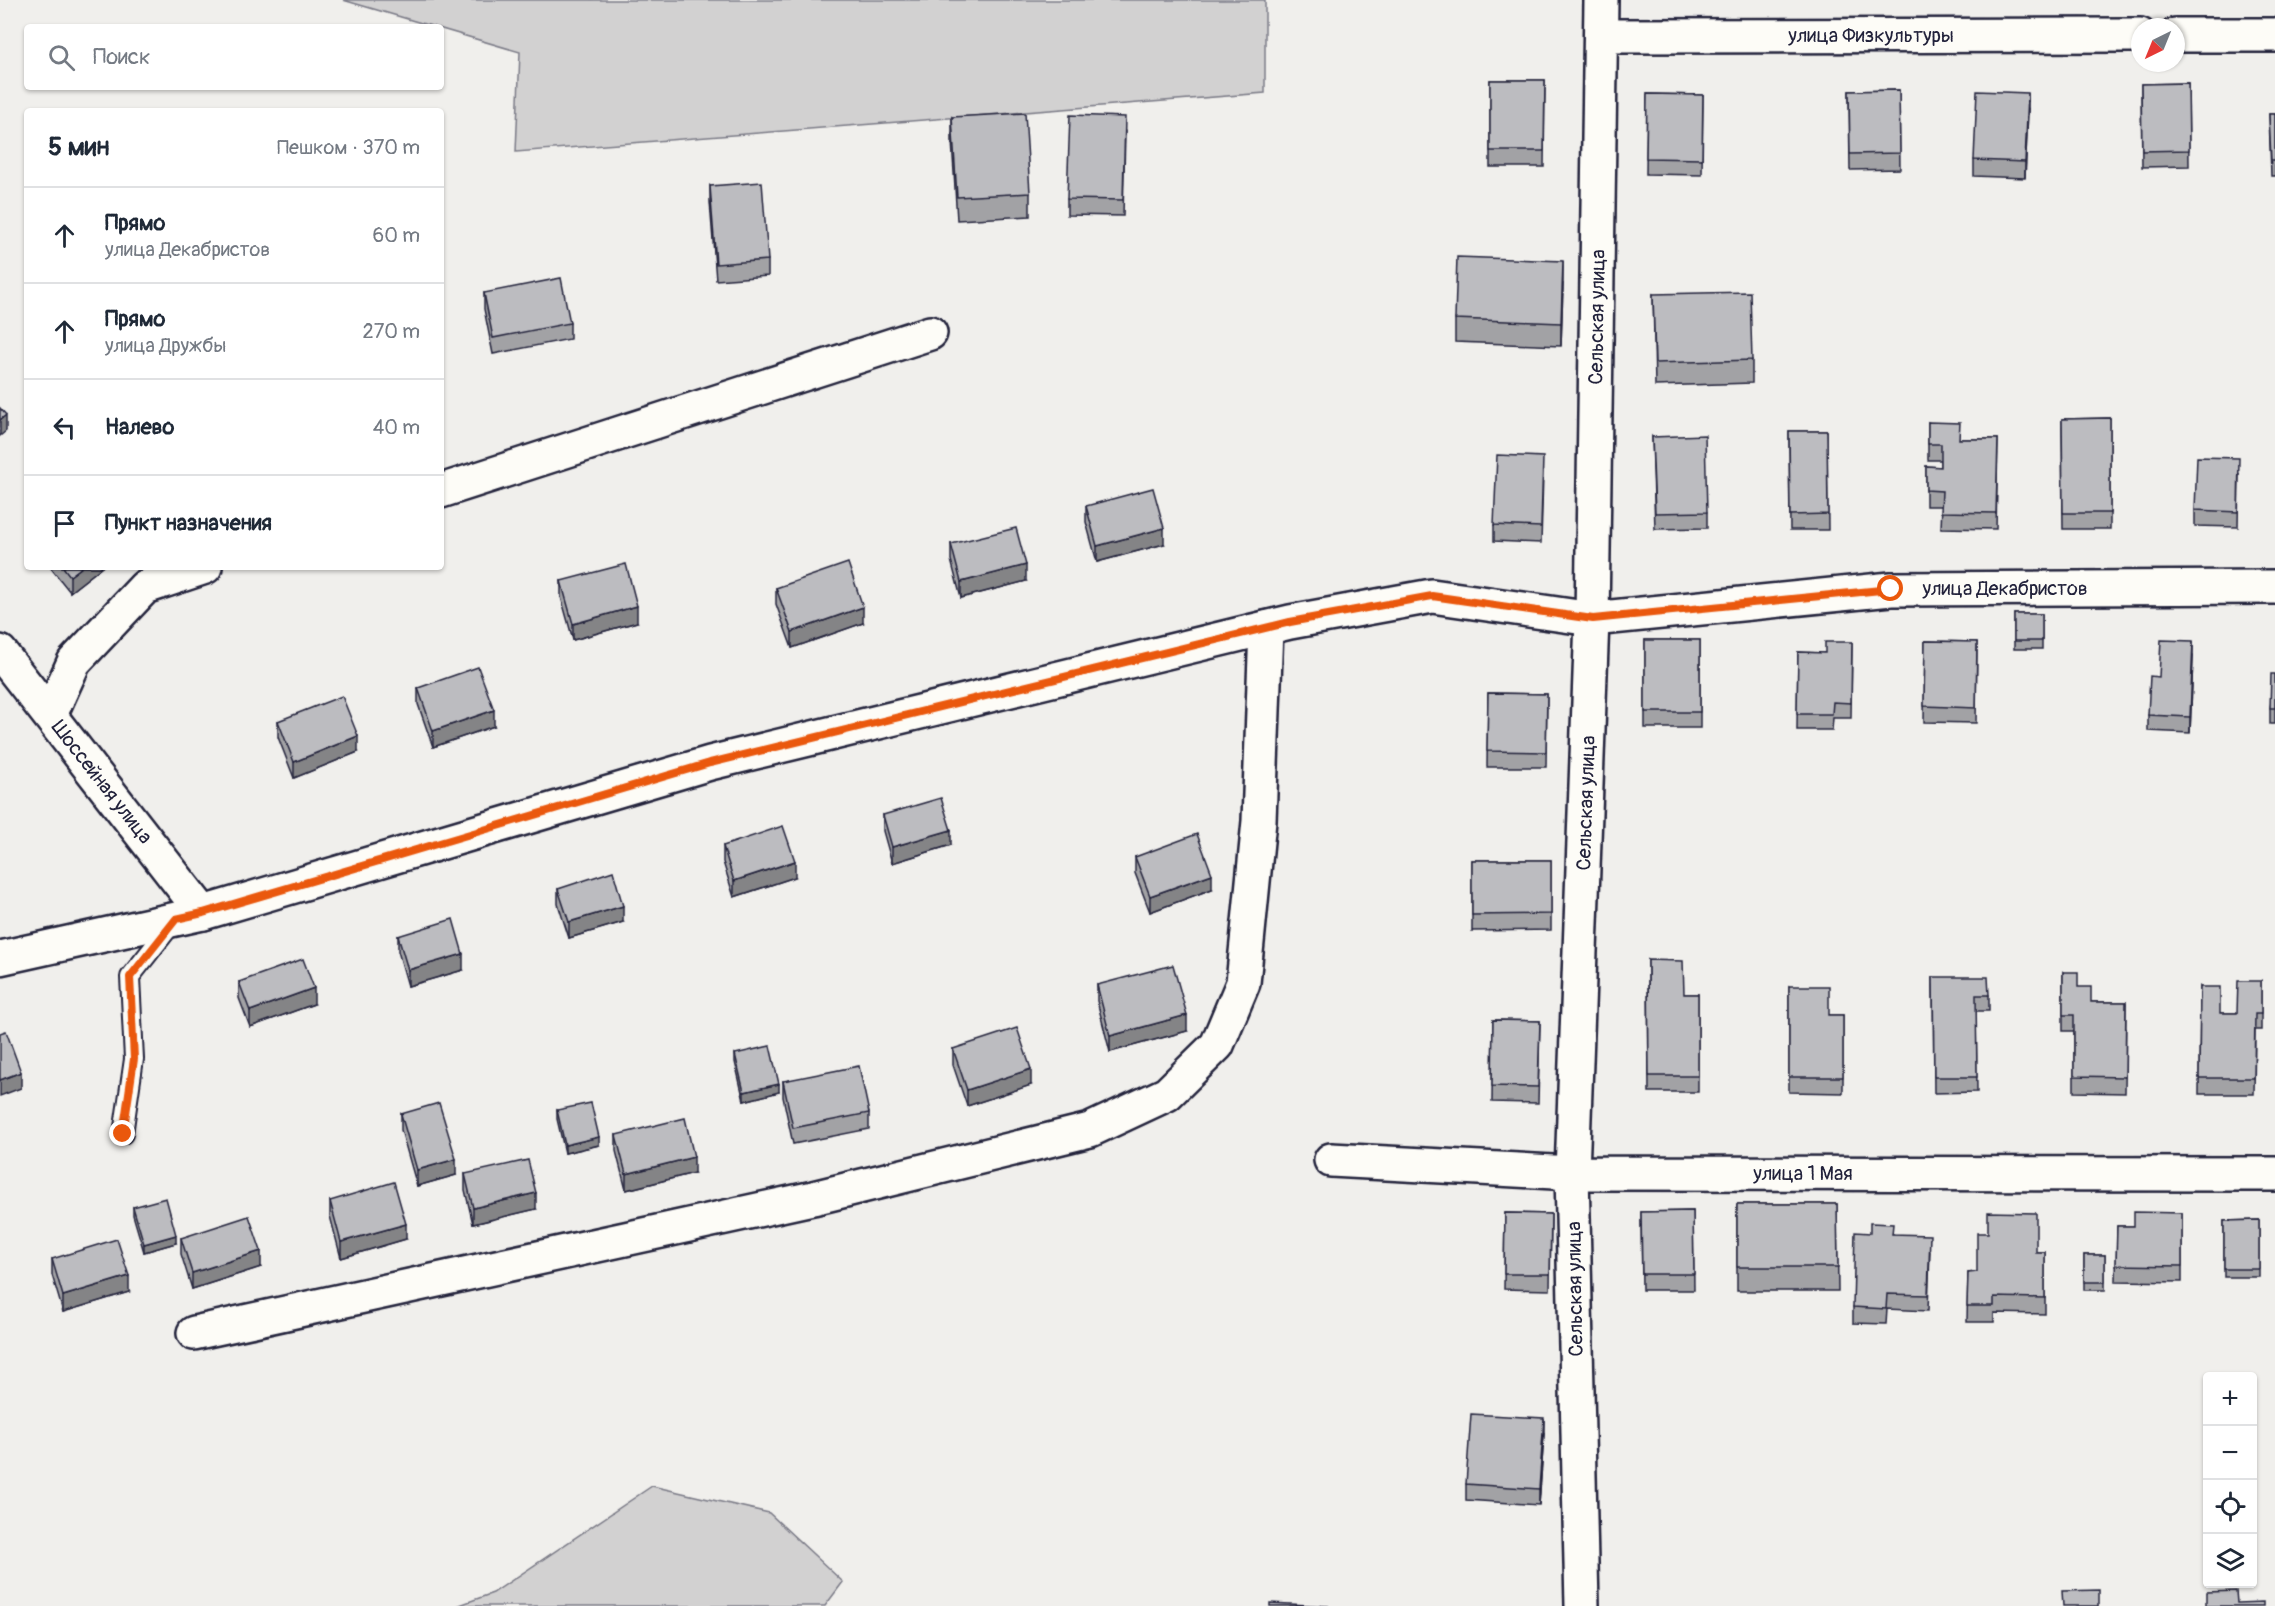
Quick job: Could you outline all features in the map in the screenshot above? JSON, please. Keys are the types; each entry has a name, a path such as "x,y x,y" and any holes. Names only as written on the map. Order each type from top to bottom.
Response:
{"street":[{"name":"Сельская улица","path":"1582,1606 1572,1173 1593,619 1600,0"},
{"name":"улица Физкультуры","path":"1601,36 2131,35"},
{"path":"2185,35 2275,35"},
{"path":"444,490 930,333"},
{"path":"50,715 74,662 145,587 196,570"},
{"name":"улица Декабристов","path":"0,958 190,916 710,763 1266,628 1432,596 1593,619 1891,589 2275,587"},
{"path":"194,1334 813,1198 997,1153 1090,1130 1167,1094 1217,1044 1243,983 1259,821 1266,628"},
{"name":"Шоссейная улица","path":"0,652 50,715 190,916"},
{"name":"улица 1 Мая","path":"1331,1160 1572,1173 2275,1173"}],"lane":[{"path":"123,1134 134,1059 130,977 190,916"}],"shaded area":[{"path":"343,0 1265,0 1265,93 516,152 520,52 444,30 444,24 425,24"},
{"path":"652,1486 769,1513 843,1582 825,1606 457,1606 493,1593"}],"building":[{"path":"1490,80 1545,80 1544,151 1490,151"},
{"path":"2188,83 2189,150 2142,151 2141,84"},
{"path":"1899,90 1900,153 1850,154 1849,91"},
{"path":"1977,91 2028,93 2025,162 1974,160"},
{"path":"1647,94 1703,95 1702,159 1646,158"},
{"path":"1025,113 1030,193 957,197 952,117"},
{"path":"2269,114 2275,114 2275,160 2271,160"},
{"path":"1070,115 1125,117 1123,200 1067,199"},
{"path":"762,182 768,260 716,264 710,186"},
{"path":"1457,257 1563,261 1561,323 1455,319"},
{"path":"561,278 570,323 493,338 484,293"},
{"path":"1750,292 1752,360 1655,363 1653,294"},
{"path":"0,408 6,415 0,420"},
{"path":"2110,418 2110,513 2063,513 2062,419"},
{"path":"1928,422 1960,423 1959,439 1998,439 1996,513 1941,512 1942,491 1926,490 1926,466 1941,467 1941,444 1928,444"},
{"path":"1789,431 1827,431 1828,514 1790,515"},
{"path":"1705,435 1707,512 1655,513 1652,437"},
{"path":"1497,455 1543,457 1541,527 1494,525"},
{"path":"2197,457 2239,458 2238,512 2195,510"},
{"path":"1153,488 1164,528 1097,546 1086,506"},
{"path":"1016,528 1026,565 961,582 951,544"},
{"path":"848,563 863,607 792,632 776,588"},
{"path":"626,564 637,606 573,624 561,581"},
{"path":"65,570 78,570 70,576"},
{"path":"2014,614 2042,614 2042,641 2014,641"},
{"path":"1645,640 1700,640 1700,712 1645,712"},
{"path":"2161,640 2193,641 2190,717 2148,715 2150,676 2159,677"},
{"path":"1925,641 1977,642 1976,708 1924,706"},
{"path":"1825,642 1852,642 1851,703 1833,702 1832,714 1797,714 1798,652 1825,653"},
{"path":"478,667 494,710 433,731 418,688"},
{"path":"2271,674 2275,674 2275,708 2270,708"},
{"path":"1488,693 1547,694 1546,752 1487,751"},
{"path":"342,696 358,736 294,762 278,721"},
{"path":"941,798 951,830 892,847 883,815"},
{"path":"783,826 795,861 734,881 723,846"},
{"path":"1197,834 1212,874 1150,896 1135,857"},
{"path":"1472,860 1551,860 1551,914 1472,915"},
{"path":"613,871 623,906 569,922 558,889"},
{"path":"453,919 463,954 408,970 398,936"},
{"path":"303,959 314,988 250,1011 239,982"},
{"path":"1648,960 1683,961 1684,994 1698,994 1698,1076 1649,1076"},
{"path":"1173,965 1187,1015 1110,1036 1097,985"},
{"path":"2063,972 2078,972 2078,987 2091,987 2091,1002 2126,1002 2125,1077 2074,1076 2074,1015 2063,1015"},
{"path":"1933,977 1988,977 1989,995 1976,995 1977,1077 1934,1077"},
{"path":"2238,981 2261,981 2261,1014 2255,1014 2254,1078 2199,1078 2200,987 2220,987 2220,1013 2237,1013"},
{"path":"1789,986 1829,986 1829,1015 1843,1015 1843,1077 1789,1077"},
{"path":"1493,1020 1540,1021 1538,1087 1492,1086"},
{"path":"1017,1028 1031,1069 967,1090 953,1049"},
{"path":"6,1031 21,1072 0,1080 0,1033"},
{"path":"770,1046 779,1084 744,1092 735,1054"},
{"path":"859,1066 869,1113 793,1128 783,1081"},
{"path":"439,1103 456,1159 417,1170 401,1114"},
{"path":"591,1103 599,1137 565,1145 557,1110"},
{"path":"685,1118 694,1157 626,1174 616,1135"},
{"path":"528,1160 536,1193 473,1208 465,1174"},
{"path":"394,1182 406,1224 341,1242 330,1201"},
{"path":"166,1198 176,1235 144,1244 133,1207"},
{"path":"1737,1204 1837,1204 1838,1267 1737,1267"},
{"path":"1693,1211 1694,1274 1642,1274 1641,1212"},
{"path":"1988,1212 2036,1213 2036,1252 2045,1252 2045,1298 1994,1297 1994,1306 1967,1306 1968,1273 1977,1272 1977,1233 1988,1233"},
{"path":"2134,1212 2182,1213 2182,1266 2116,1265 2117,1226 2134,1226"},
{"path":"1505,1213 1551,1214 1550,1274 1504,1274"},
{"path":"249,1216 261,1251 192,1273 181,1238"},
{"path":"2259,1220 2259,1269 2224,1269 2224,1221"},
{"path":"1870,1223 1893,1224 1892,1234 1930,1235 1928,1295 1887,1294 1886,1309 1853,1307 1855,1232 1870,1233"},
{"path":"117,1239 129,1276 63,1296 52,1259"},
{"path":"2084,1255 2105,1255 2105,1282 2084,1282"},
{"path":"1471,1414 1544,1418 1539,1489 1466,1484"},
{"path":"2099,1590 2099,1606 2063,1606 2062,1591"},
{"path":"2236,1591 2237,1603 2263,1602 2263,1606 2206,1606 2206,1592"},
{"path":"1270,1603 1329,1606 1270,1606"}],"route":[{"path":"123,1134 134,1059 130,977 176,919 203,913 710,763 1290,622 1432,596 1593,619 1891,589"}]}
